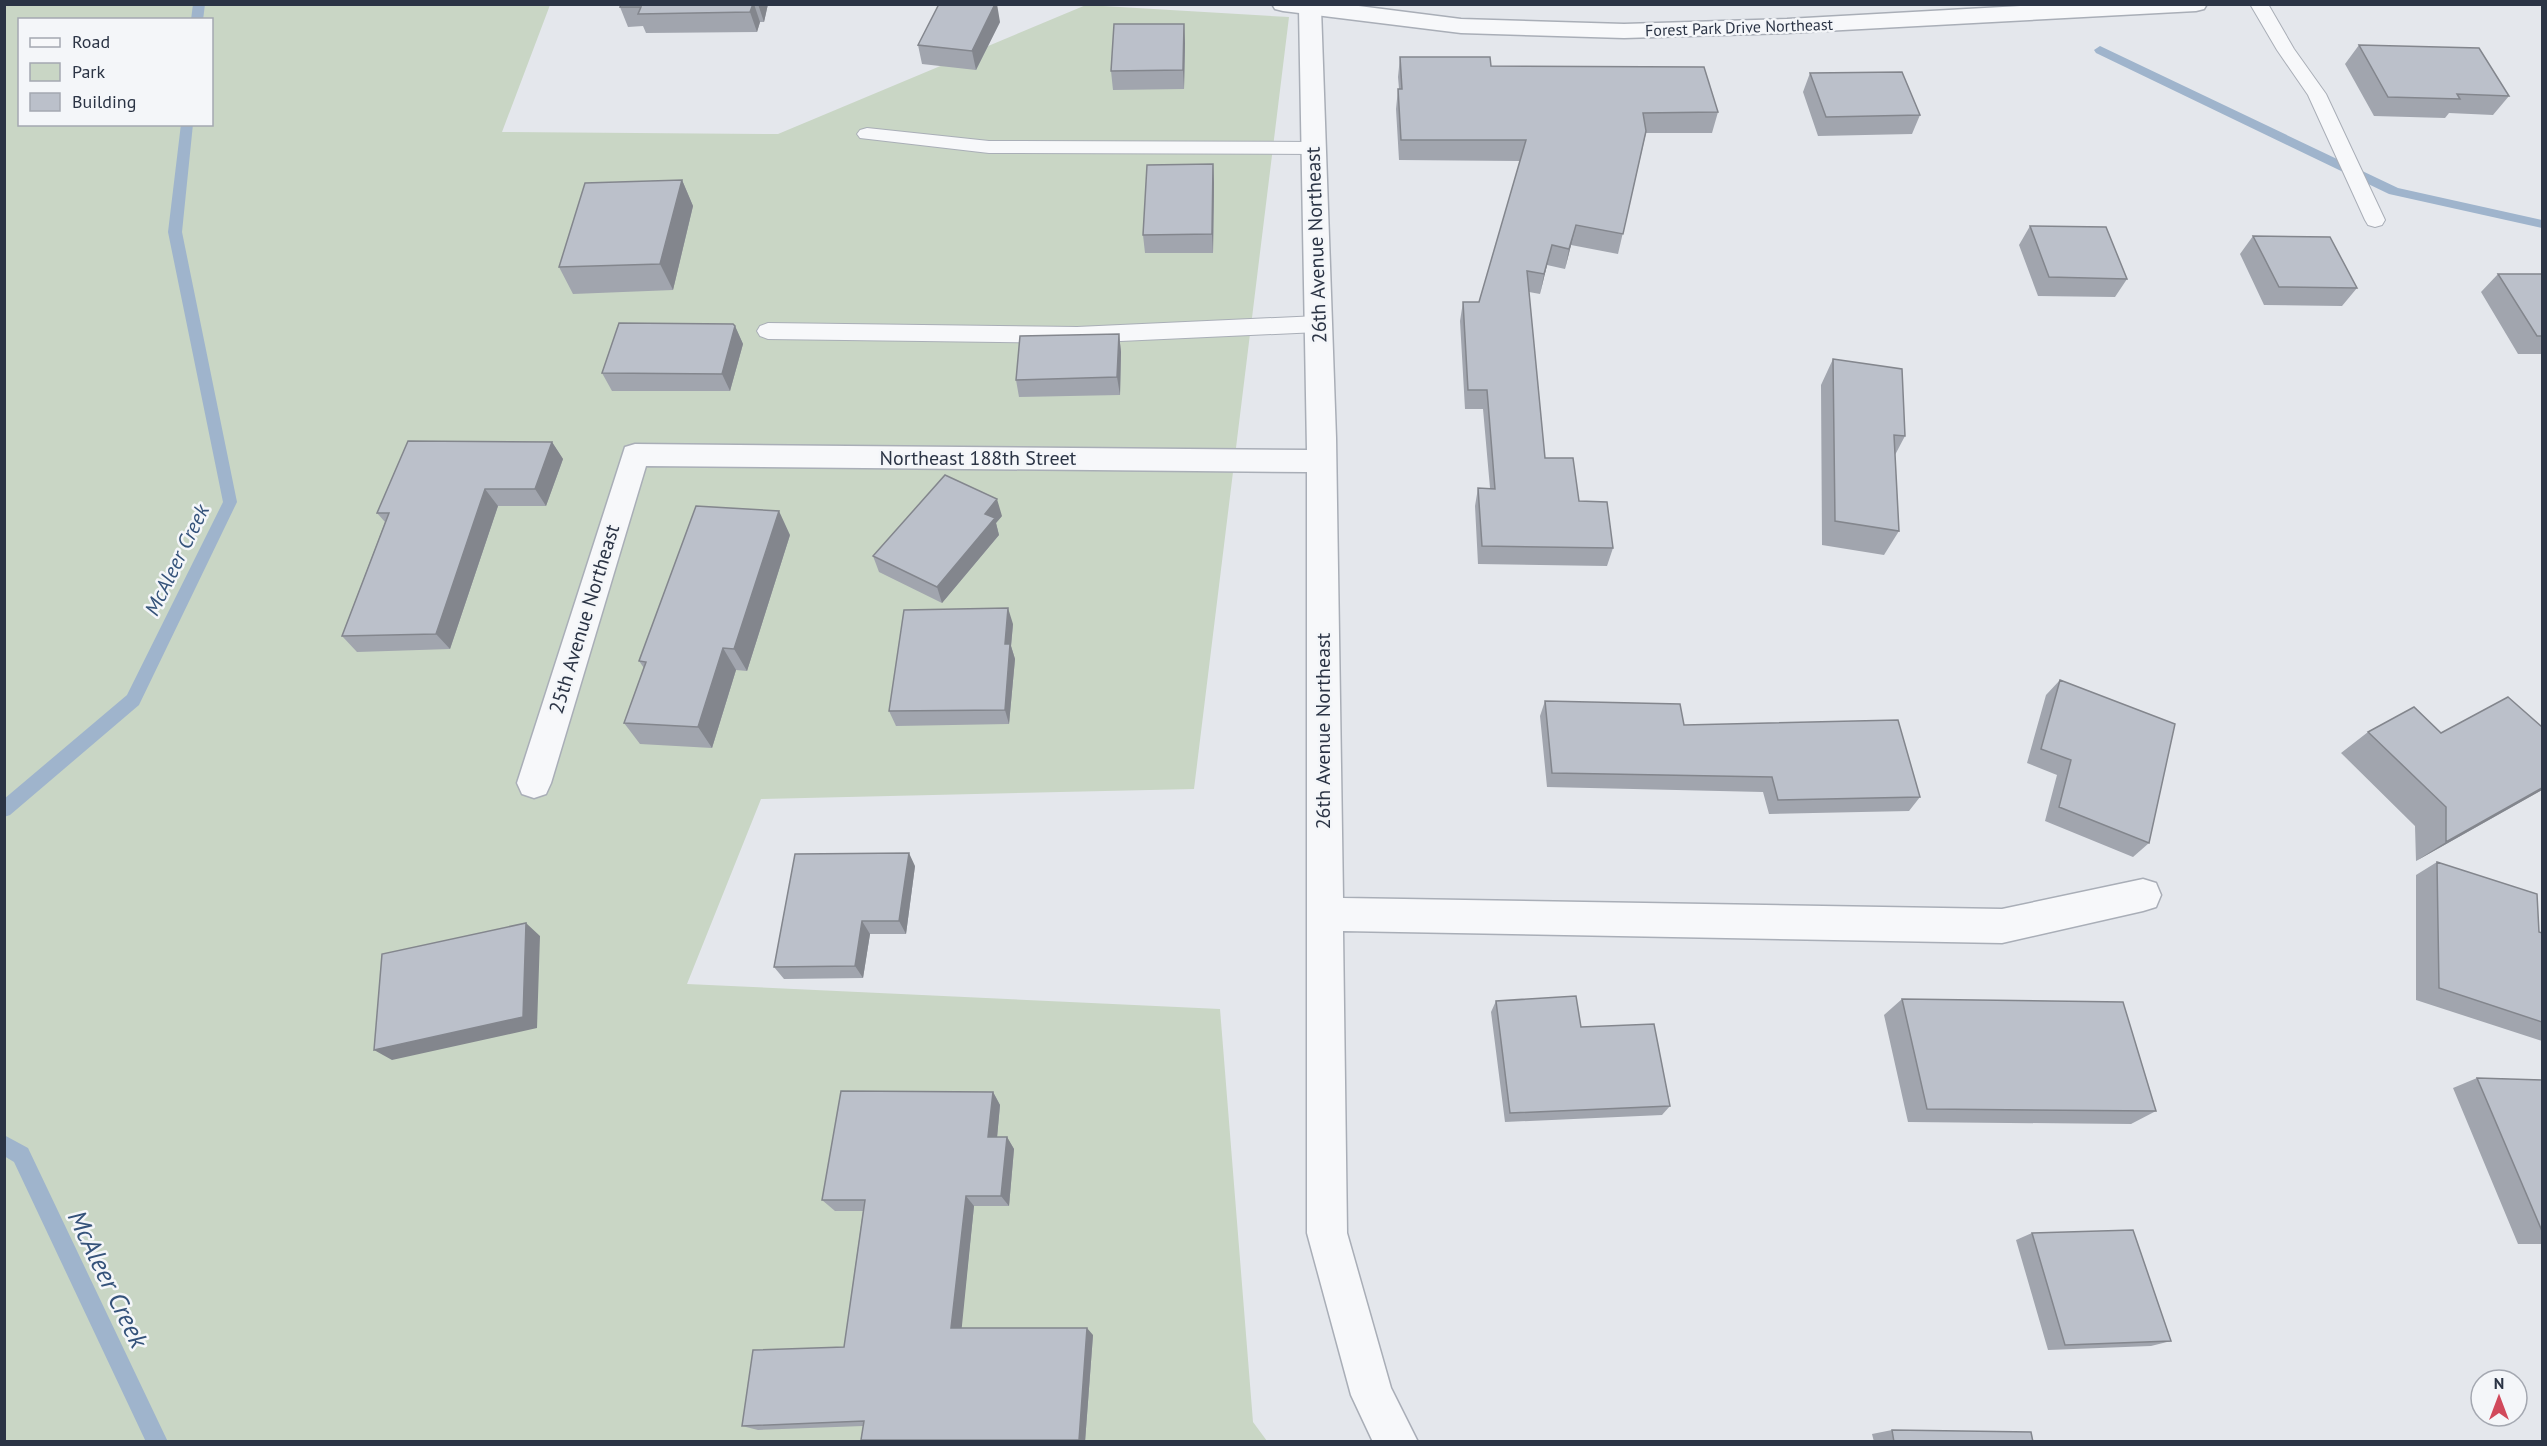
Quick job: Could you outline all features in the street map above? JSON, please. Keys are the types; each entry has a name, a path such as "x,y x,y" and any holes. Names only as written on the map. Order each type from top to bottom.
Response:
{"street":[{"name":"Forest Park Drive Northeast","path":"1296,6 1461,26 1624,31 1787,26 2196,4"},
{"name":"26th Avenue Northeast","path":"1296,6 1314,147 1322,461 1326,1233 1372,1395 1396,1442"},
{"name":"Northeast 188th Street","path":"635,455 1322,461"},
{"name":"25th Avenue Northeast","path":"534,783 635,455"},
{"path":"1324,914 2002,926 2143,895"}],"lane":[{"path":"2259,4 2286,50 2317,94 2374,220"},
{"path":"867,134 989,147 1314,147"},
{"path":"768,331 1077,335 1318,324"}],"green space":[{"path":"5,5 550,5 502,132 778,134 1086,5 1289,17 1194,789 761,799 687,984 1220,1009 1253,1422 1267,1441 5,1442"}],"building":[{"path":"621,4 753,4 750,12 638,14 641,7 620,7"},
{"path":"939,4 995,4 972,51 918,45"},
{"path":"1114,24 1184,24 1183,70 1111,71"},
{"path":"2359,45 2479,48 2509,96 2457,94 2460,99 2388,97"},
{"path":"1400,57 1490,57 1491,66 1704,67 1718,112 1643,113 1646,131 1623,234 1576,225 1569,249 1552,245 1544,274 1527,271 1545,458 1573,458 1579,501 1607,502 1613,548 1482,546 1478,488 1495,489 1487,390 1468,390 1463,302 1479,302 1526,140 1401,140 1398,89 1402,89"},
{"path":"1902,72 1920,115 1826,117 1810,73"},
{"path":"1213,164 1212,234 1143,235 1147,165"},
{"path":"682,180 660,264 559,267 585,183"},
{"path":"2030,226 2106,227 2127,279 2049,277"},
{"path":"2253,236 2330,237 2357,288 2279,287"},
{"path":"2498,274 2542,274 2542,336 2537,336"},
{"path":"619,323 733,324 735,326 722,374 602,373"},
{"path":"1119,334 1117,377 1016,380 1020,336"},
{"path":"1833,359 1902,369 1905,436 1894,435 1899,531 1835,521"},
{"path":"408,441 552,442 535,489 485,489 436,634 342,636 389,513 377,513"},
{"path":"945,475 997,499 985,514 995,518 937,587 873,556"},
{"path":"696,506 779,511 734,649 723,648 698,727 624,723 646,662 639,661"},
{"path":"1008,608 1005,644 1010,644 1005,710 889,711 904,610"},
{"path":"2060,680 2175,724 2149,843 2059,807 2071,760 2041,749"},
{"path":"2508,697 2542,727 2542,788 2446,842 2446,807 2368,732 2414,707 2441,733"},
{"path":"1545,701 1680,704 1684,725 1898,720 1920,797 1778,800 1772,777 1552,773"},
{"path":"909,853 899,921 862,921 855,966 774,967 795,854"},
{"path":"2437,862 2537,894 2539,932 2542,933 2542,1022 2439,988"},
{"path":"526,923 523,1017 374,1050 382,954"},
{"path":"1576,996 1581,1027 1654,1024 1670,1106 1510,1113 1496,1001"},
{"path":"1902,999 2123,1002 2156,1111 1927,1109"},
{"path":"2477,1078 2542,1080 2542,1231"},
{"path":"841,1091 993,1092 988,1137 1007,1137 1001,1196 966,1196 951,1328 1087,1328 1079,1440 861,1440 864,1421 742,1426 753,1350 844,1347 865,1200 822,1200"},
{"path":"2133,1230 2171,1341 2065,1345 2032,1233"},
{"path":"1892,1430 2031,1432 2033,1442 1894,1442"}],"waterway":[{"name":"McAleer Creek","path":"197,18 199,4"},
{"path":"2100,50 2394,191 2542,224"},
{"name":"McAleer Creek","path":"4,810 133,700 230,502 175,232 187,126"},
{"name":"McAleer Creek","path":"4,1145 21,1155 157,1442"}]}
